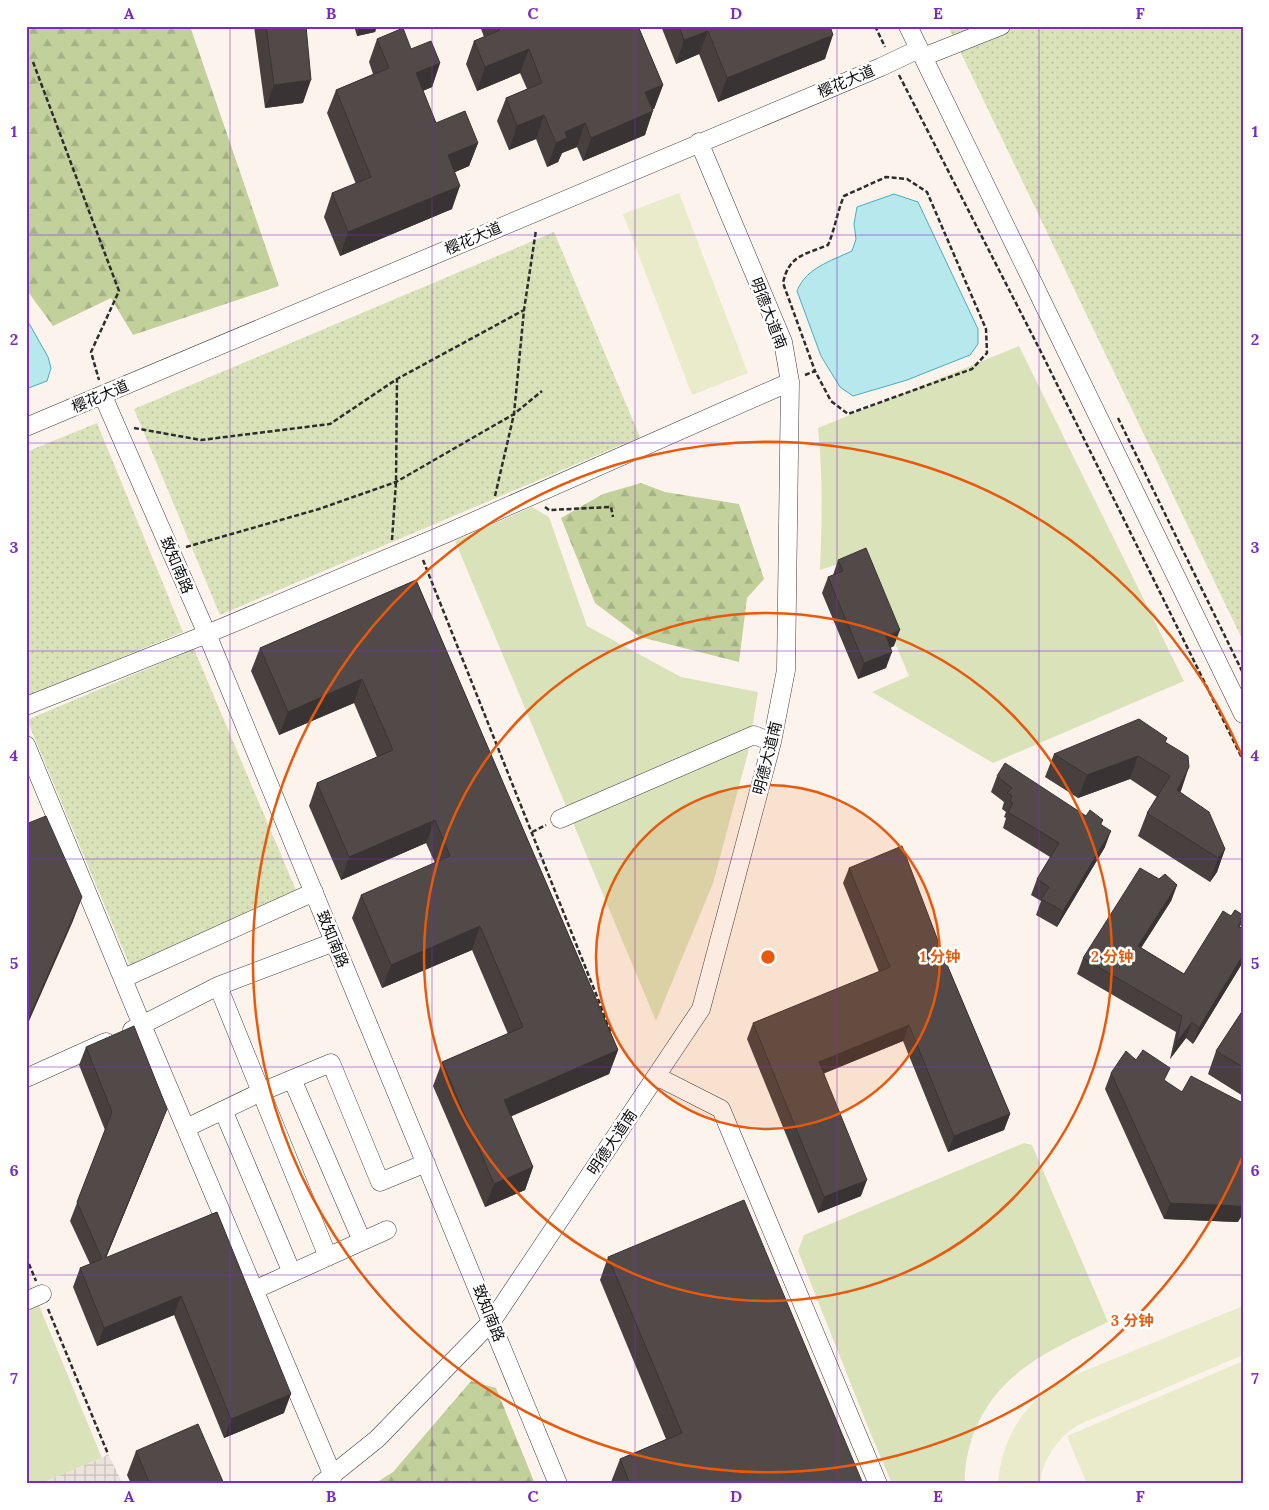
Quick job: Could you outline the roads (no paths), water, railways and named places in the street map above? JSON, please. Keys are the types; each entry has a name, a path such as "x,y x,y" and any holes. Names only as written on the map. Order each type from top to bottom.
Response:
{"street":[{"path":"908,26 1243,714"},
{"name":"樱花大道","path":"26,427 699,142 881,67 892,60 921,53 1001,26"},
{"name":"明德大道南","path":"327,1480 377,1438 492,1321 701,1009 772,742 786,670 790,382 783,342 699,142"},
{"path":"26,706 207,634 532,497 790,382"},
{"name":"致知南路","path":"103,396 207,634 558,1484"},
{"path":"560,819 754,735 772,742"},
{"path":"26,745 254,1290 327,1480"},
{"path":"124,978 314,892"},
{"path":"26,1078 142,1025 218,986 334,942"},
{"path":"218,986 328,1257"},
{"path":"186,1128 261,1092 331,1063 380,1182 426,1163"},
{"path":"656,1076 721,1108 878,1484"},
{"path":"292,1079 362,1241"},
{"path":"223,1110 292,1273"},
{"path":"254,1290 387,1230"}],"water":[{"path":"894,194 918,202 978,329 978,344 970,355 907,380 853,396 840,387 821,356 797,291 806,276 820,266 852,251 856,239 854,224 857,207"},
{"path":"26,318 48,357 51,368 47,381 26,389"}]}
